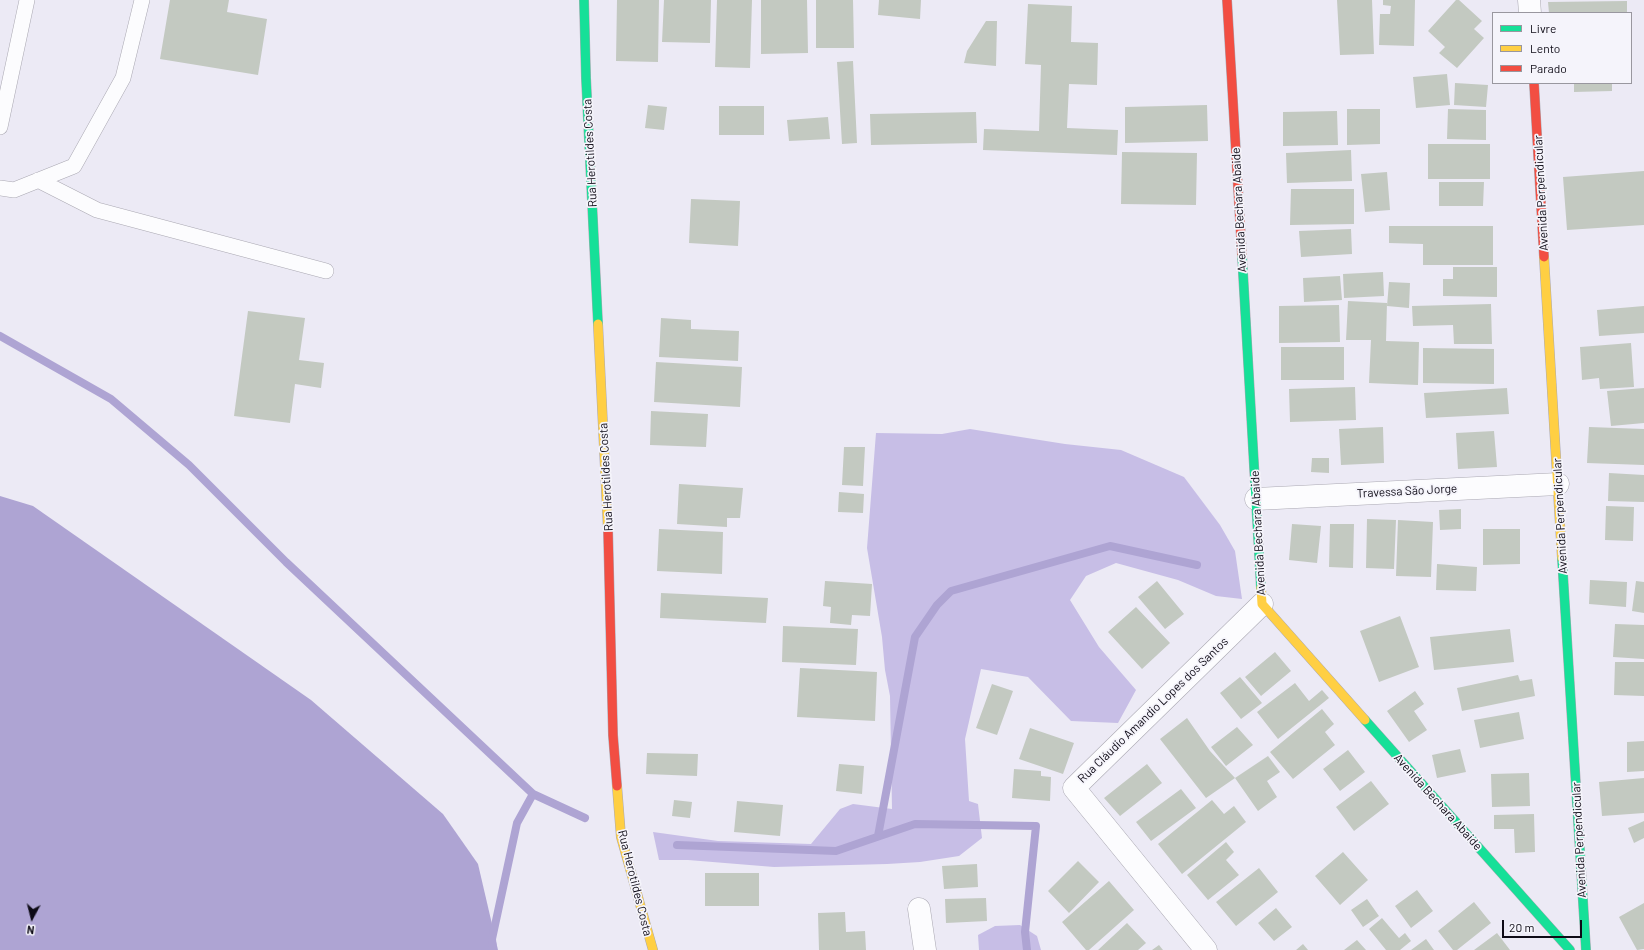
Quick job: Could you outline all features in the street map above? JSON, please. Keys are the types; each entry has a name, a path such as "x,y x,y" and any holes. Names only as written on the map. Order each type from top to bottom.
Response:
{"street":[{"name":"Rua Herotildes Costa","path":"584,0 586,78 610,570 613,735 622,837 653,950"},
{"name":"Avenida Bechara Abaide","path":"1227,0 1262,604 1570,950"},
{"path":"1529,0 1530,12"},
{"name":"Avenida Perpendicular","path":"1534,84 1586,950"},
{"name":"Travessa São Jorge","path":"1256,499 1558,484"},
{"name":"Rua Cláudio Amandio Lopes dos Santos","path":"1206,950 1074,788 1262,604"},
{"path":"919,909 924,950"}],"lane":[{"path":"0,127 27,0"},
{"path":"0,188 14,190 74,166 123,78 142,0"},
{"path":"38,180 97,210 326,271"}],"shaded area":[{"path":"970,429 1065,444 1121,450 1184,477 1220,525 1235,551 1242,599 1216,596 1178,580 1116,563 1086,576 1070,600 1099,647 1136,690 1118,723 1071,721 1028,677 981,669 965,739 969,801 978,804 982,838 959,856 920,862 887,864 774,867 688,860 659,860 653,832 718,841 811,844 840,809 853,804 892,809 890,696 867,548 876,433 942,434"},
{"path":"0,496 33,506 311,700 443,814 478,864 498,950 0,950"},
{"path":"1020,925 1037,936 1041,950 979,950 978,935 995,926"}],"building":[{"path":"170,0 229,0 227,12 267,19 258,75 160,59"},
{"path":"617,0 659,0 658,62 616,61"},
{"path":"664,0 711,0 710,43 662,42"},
{"path":"717,0 752,0 750,68 715,67"},
{"path":"761,0 807,0 808,53 761,54"},
{"path":"816,0 853,0 854,48 816,48"},
{"path":"879,0 921,0 920,19 878,15"},
{"path":"1337,0 1372,0 1374,54 1340,55"},
{"path":"1383,0 1415,0 1414,46 1379,45 1380,14 1390,14 1391,6 1383,5"},
{"path":"1456,0 1459,0 1482,21 1474,29 1484,38 1457,68 1439,53 1445,47 1428,31"},
{"path":"1627,1 1627,12 1549,12 1548,2"},
{"path":"1028,4 1072,6 1071,42 1098,43 1097,85 1069,84 1067,128 1118,130 1117,155 983,150 984,129 1039,131 1041,65 1025,64"},
{"path":"986,21 997,21 996,66 964,63 967,51"},
{"path":"853,61 857,143 842,144 837,62"},
{"path":"1447,74 1450,105 1416,108 1413,77"},
{"path":"1455,83 1488,85 1486,107 1454,105"},
{"path":"1574,84 1612,84 1612,91 1574,92"},
{"path":"648,105 667,107 664,130 645,128"},
{"path":"1207,105 1208,141 1125,143 1125,107"},
{"path":"719,106 764,106 764,135 719,135"},
{"path":"1347,109 1380,109 1380,144 1347,145"},
{"path":"1448,109 1486,110 1486,140 1447,139"},
{"path":"1337,111 1338,145 1283,146 1283,112"},
{"path":"976,112 977,143 871,145 870,114"},
{"path":"828,117 830,139 789,141 787,120"},
{"path":"1428,144 1490,144 1490,179 1428,179"},
{"path":"1351,150 1352,181 1287,183 1286,153"},
{"path":"1122,152 1197,153 1196,205 1121,204"},
{"path":"1644,171 1644,225 1567,230 1563,177"},
{"path":"1387,172 1390,210 1365,212 1361,174"},
{"path":"1439,182 1484,182 1483,206 1439,206"},
{"path":"1291,189 1354,189 1354,224 1290,225"},
{"path":"691,199 740,201 738,246 689,243"},
{"path":"1389,226 1493,226 1493,265 1423,265 1423,244 1389,243"},
{"path":"1351,229 1352,254 1301,257 1299,231"},
{"path":"1453,267 1497,267 1497,297 1443,296 1443,279 1453,279"},
{"path":"1383,272 1384,296 1344,298 1343,274"},
{"path":"1340,276 1342,300 1304,302 1303,278"},
{"path":"1389,282 1410,283 1409,308 1387,306"},
{"path":"1348,301 1387,303 1386,341 1419,342 1418,385 1369,383 1371,340 1346,340"},
{"path":"1491,304 1492,344 1454,344 1453,325 1413,326 1412,306"},
{"path":"1339,305 1340,342 1279,343 1279,306"},
{"path":"1644,306 1644,333 1599,336 1597,310"},
{"path":"248,311 305,318 299,360 324,363 321,388 295,384 290,423 234,416"},
{"path":"661,318 691,320 691,329 739,331 738,361 659,357"},
{"path":"1631,343 1634,387 1600,389 1599,378 1582,380 1580,347"},
{"path":"1281,347 1344,347 1344,380 1281,380"},
{"path":"1423,348 1494,349 1494,384 1423,383"},
{"path":"656,362 742,367 740,407 654,402"},
{"path":"1355,387 1356,420 1290,422 1289,389"},
{"path":"1507,388 1509,414 1426,418 1424,393"},
{"path":"1644,388 1644,423 1611,426 1607,391"},
{"path":"651,411 708,414 706,447 650,445"},
{"path":"1383,427 1384,463 1341,465 1339,429"},
{"path":"1589,427 1644,429 1644,465 1587,463"},
{"path":"1494,431 1497,467 1458,469 1456,433"},
{"path":"844,447 865,447 863,486 842,485"},
{"path":"1312,458 1329,458 1329,473 1311,472"},
{"path":"1609,473 1644,475 1644,502 1608,501"},
{"path":"679,484 743,488 740,518 727,518 727,527 677,524"},
{"path":"839,492 864,494 863,513 838,512"},
{"path":"1606,506 1634,507 1633,541 1605,540"},
{"path":"1461,509 1461,529 1440,530 1439,510"},
{"path":"1367,519 1396,520 1394,569 1366,568"},
{"path":"1398,520 1433,522 1431,577 1396,576"},
{"path":"1292,524 1321,526 1317,563 1289,560"},
{"path":"1330,524 1354,524 1353,568 1329,567"},
{"path":"659,529 723,532 722,574 657,571"},
{"path":"1483,529 1520,529 1520,564 1483,565"},
{"path":"1437,564 1477,567 1476,591 1436,590"},
{"path":"1590,580 1627,582 1626,607 1589,604"},
{"path":"825,581 872,584 870,616 852,615 851,625 830,623 831,607 823,606"},
{"path":"1157,581 1184,614 1165,629 1138,597"},
{"path":"1636,581 1644,582 1644,613 1632,611"},
{"path":"661,593 768,598 766,623 660,618"},
{"path":"1136,607 1170,643 1142,669 1108,632"},
{"path":"1400,616 1419,667 1379,682 1360,631"},
{"path":"1615,624 1644,625 1644,659 1613,657"},
{"path":"783,626 858,629 856,665 782,662"},
{"path":"1510,629 1514,662 1434,670 1430,637"},
{"path":"1275,652 1291,671 1261,696 1245,677"},
{"path":"1615,662 1644,662 1644,696 1614,695"},
{"path":"800,668 877,672 875,721 797,717"},
{"path":"1518,675 1520,681 1532,679 1535,696 1462,711 1457,688"},
{"path":"1240,677 1262,703 1241,719 1220,693"},
{"path":"1295,683 1309,701 1322,690 1329,698 1278,739 1257,712"},
{"path":"992,684 1013,691 997,735 976,728"},
{"path":"1415,691 1424,704 1414,711 1427,730 1409,742 1387,711"},
{"path":"1322,709 1334,724 1325,732 1335,745 1293,779 1270,752"},
{"path":"1519,712 1524,739 1480,748 1474,720"},
{"path":"1187,718 1210,751 1235,778 1206,798 1160,739"},
{"path":"1237,727 1253,745 1226,766 1211,747"},
{"path":"1030,728 1074,743 1063,774 1019,759"},
{"path":"1644,741 1644,771 1627,772 1627,742"},
{"path":"1460,749 1466,772 1437,778 1432,755"},
{"path":"1348,750 1365,772 1340,791 1323,769"},
{"path":"647,753 698,754 697,776 646,774"},
{"path":"1268,756 1280,772 1267,781 1277,797 1258,811 1235,778"},
{"path":"839,764 864,766 862,794 836,791"},
{"path":"1147,764 1162,783 1120,816 1104,798"},
{"path":"1014,769 1041,771 1041,776 1051,777 1050,801 1012,798"},
{"path":"1529,773 1530,806 1492,807 1491,774"},
{"path":"1644,778 1644,813 1602,816 1599,782"},
{"path":"1371,781 1389,804 1354,831 1336,807"},
{"path":"1181,789 1196,808 1151,841 1136,822"},
{"path":"674,800 692,802 690,818 672,816"},
{"path":"1212,800 1224,814 1234,806 1246,822 1182,874 1158,844"},
{"path":"737,801 783,805 780,836 734,832"},
{"path":"1534,814 1535,852 1515,853 1514,829 1494,829 1494,815"},
{"path":"1644,821 1644,838 1634,843 1628,828"},
{"path":"1226,842 1234,852 1226,860 1239,875 1208,900 1187,875"},
{"path":"1343,852 1368,880 1340,905 1315,876"},
{"path":"1078,861 1099,882 1069,913 1048,891"},
{"path":"977,864 978,887 944,889 942,866"},
{"path":"1259,868 1278,892 1236,926 1216,902"},
{"path":"705,873 759,873 759,906 705,906"},
{"path":"1109,881 1134,910 1089,950 1086,950 1062,922"},
{"path":"1417,890 1433,911 1411,928 1395,906"},
{"path":"986,898 987,921 946,923 945,899"},
{"path":"1367,899 1379,916 1363,927 1351,910"},
{"path":"1474,902 1491,923 1457,950 1453,950 1438,931"},
{"path":"1644,903 1644,949 1637,950 1619,917"},
{"path":"1276,908 1292,927 1274,941 1258,923"},
{"path":"845,912 846,932 865,931 866,950 819,950 818,913"},
{"path":"1382,918 1399,938 1405,933 1411,941 1400,950 1386,950 1369,929"},
{"path":"1127,923 1146,943 1138,950 1098,950"},
{"path":"1497,933 1510,950 1474,950"},
{"path":"1426,939 1434,950 1411,950"},
{"path":"1357,940 1366,950 1344,950"},
{"path":"1303,944 1308,950 1296,950"},
{"path":"1159,945 1163,950 1152,950"}],"waterway":[{"path":"0,336 111,399 189,465 286,562 533,794 585,818"},
{"path":"878,836 915,637 937,605 951,591 1110,546 1197,565"},
{"path":"493,950 492,939 517,823 533,794"},
{"path":"677,845 836,851 915,824 1036,826 1025,932 1027,950"}],"traffic: fast":[{"path":"584,0 586,78 598,324"},
{"path":"1242,255 1261,588"},
{"path":"1562,558 1586,950"},
{"path":"1365,720 1570,950"}],"traffic: slow":[{"path":"1544,257 1562,558"},
{"path":"598,324 608,529"},
{"path":"1261,588 1262,604 1365,720"},
{"path":"617,786 621,837 653,950"}],"traffic: jam":[{"path":"1227,0 1242,255"},
{"path":"1534,84 1544,257"},
{"path":"608,529 613,735 617,786"}]}
